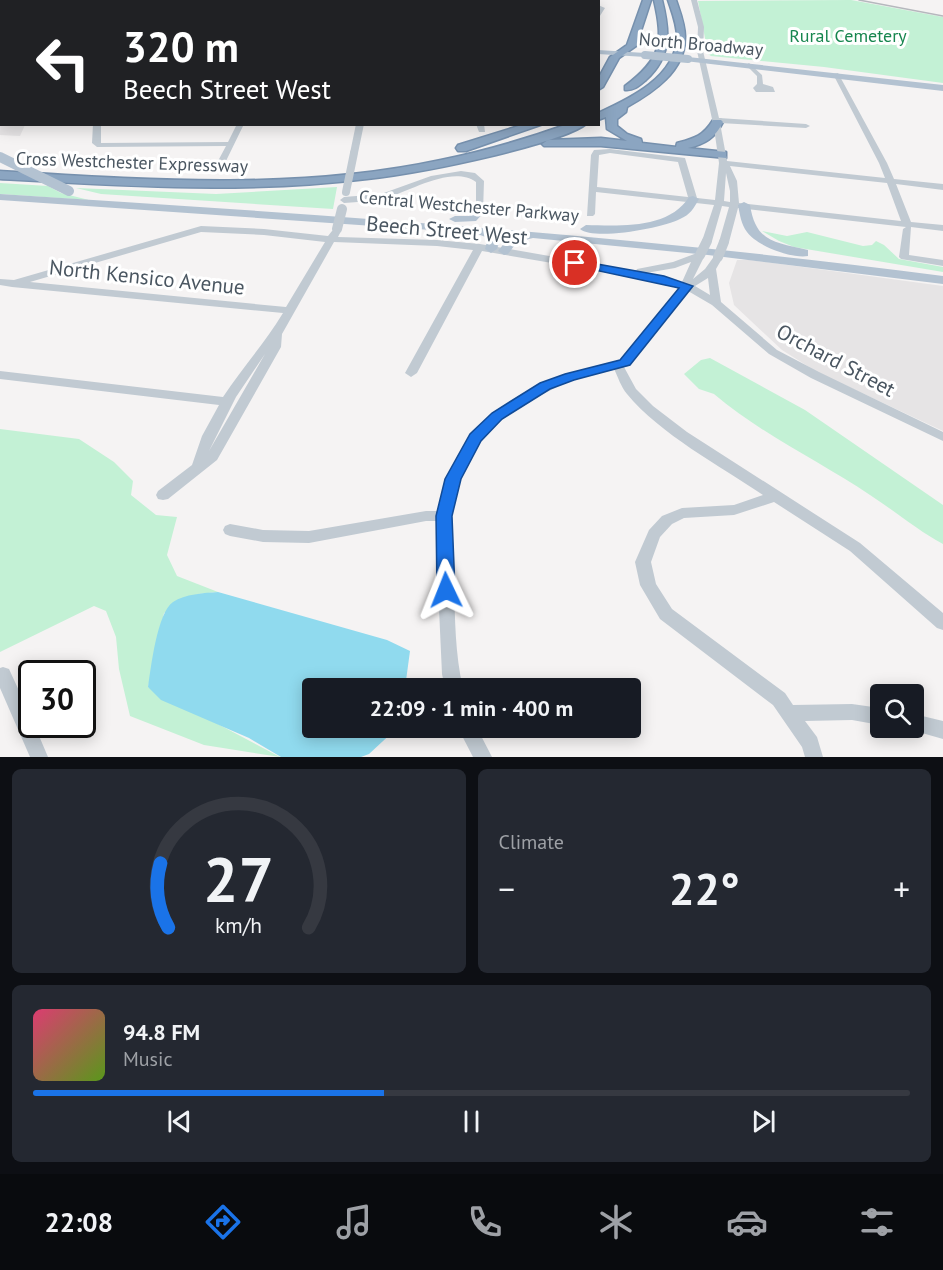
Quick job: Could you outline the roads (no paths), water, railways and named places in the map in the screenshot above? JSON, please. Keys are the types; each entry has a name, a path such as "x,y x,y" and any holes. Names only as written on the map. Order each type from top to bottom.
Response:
{"highway":[{"path":"600,84 615,57 631,46 647,0"},
{"path":"600,115 649,71 663,52 666,36 658,0"},
{"path":"600,104 617,100 657,81 676,56 681,34 672,0"},
{"path":"617,100 622,110 610,121 614,130 628,138 722,156"},
{"path":"657,145 682,145 702,141 710,136 717,121"},
{"path":"444,153 532,126"},
{"name":"Cross Westchester Expressway","path":"0,166 141,174 240,176 345,168 444,153 502,140 547,126"},
{"name":"Cross Westchester Expressway","path":"0,175 184,185 297,182 398,171 488,153 575,126"},
{"path":"488,153 503,153 547,144 583,141 722,156"},
{"path":"0,180 105,182"}],"main road":[{"name":"North Broadway","path":"600,52 688,59 752,68 767,66 943,88"},
{"name":"Central Westchester Parkway","path":"0,157 69,191 105,198 560,233 943,274"},
{"name":"Central Westchester Parkway","path":"0,197 521,227 943,280"},
{"path":"504,251 513,239 644,227 678,215 688,207 693,199"},
{"path":"739,205 752,230 771,244 866,264"},
{"path":"402,220 469,219 476,216 480,210 488,220 521,227"},
{"path":"402,220 486,233 493,236 494,240 485,248"}],"street":[{"path":"687,286 687,280 706,241 720,202 722,156 717,121 700,51 700,27 693,0"},
{"path":"752,68 760,76 760,85"},
{"path":"836,74 891,181 907,227 904,257 943,263"},
{"path":"717,121 806,126"},
{"path":"97,126 96,143 100,145 231,144"},
{"path":"222,161 240,126"},
{"path":"199,466 199,454 228,402 263,347 276,334 291,311 334,234 344,200 360,126"},
{"path":"590,214 597,152 610,151 682,160 693,199"},
{"path":"722,156 943,187"},
{"path":"722,156 728,167 739,205"},
{"path":"344,200 386,195 433,178 468,175 480,181 480,210"},
{"path":"592,189 720,202 907,227 943,228"},
{"path":"452,678 444,516 453,479 475,438 497,416 545,386 569,377 618,366 630,358 678,295 687,286 700,281 712,270 733,213 739,205"},
{"name":"Beech Street West","path":"12,284 201,230 334,234 485,248 626,272 687,286"},
{"path":"411,373 485,248"},
{"path":"626,272 675,265 700,255"},
{"path":"712,270 716,303"},
{"name":"North Kensico Avenue","path":"0,282 291,311"},
{"name":"Orchard Street","path":"687,286 716,303 773,352 943,437"},
{"path":"163,495 212,457 275,347 276,334"},
{"path":"618,366 631,391 649,409 682,435 855,547 943,623"},
{"path":"0,375 228,402"},
{"path":"775,496 734,510 682,513 667,520 654,534 643,562 648,585 666,614 778,699 791,713 810,743 814,757"},
{"path":"230,530 263,536 309,537 426,516 444,516"},
{"path":"3,675 39,757"},
{"path":"791,713 852,712 870,715"},
{"path":"924,725 943,730"},
{"path":"473,738 483,757"}],"water":[{"path":"218,592 387,640 410,651 406,678 302,678 302,738 386,738 369,754 361,757 281,757 249,738 161,700 148,687 159,629 167,608 173,602 195,594"}],"railway":[{"path":"859,0 943,16"}],"park label":[{"name":"Rural Cemetery","path":"848,35"}]}
